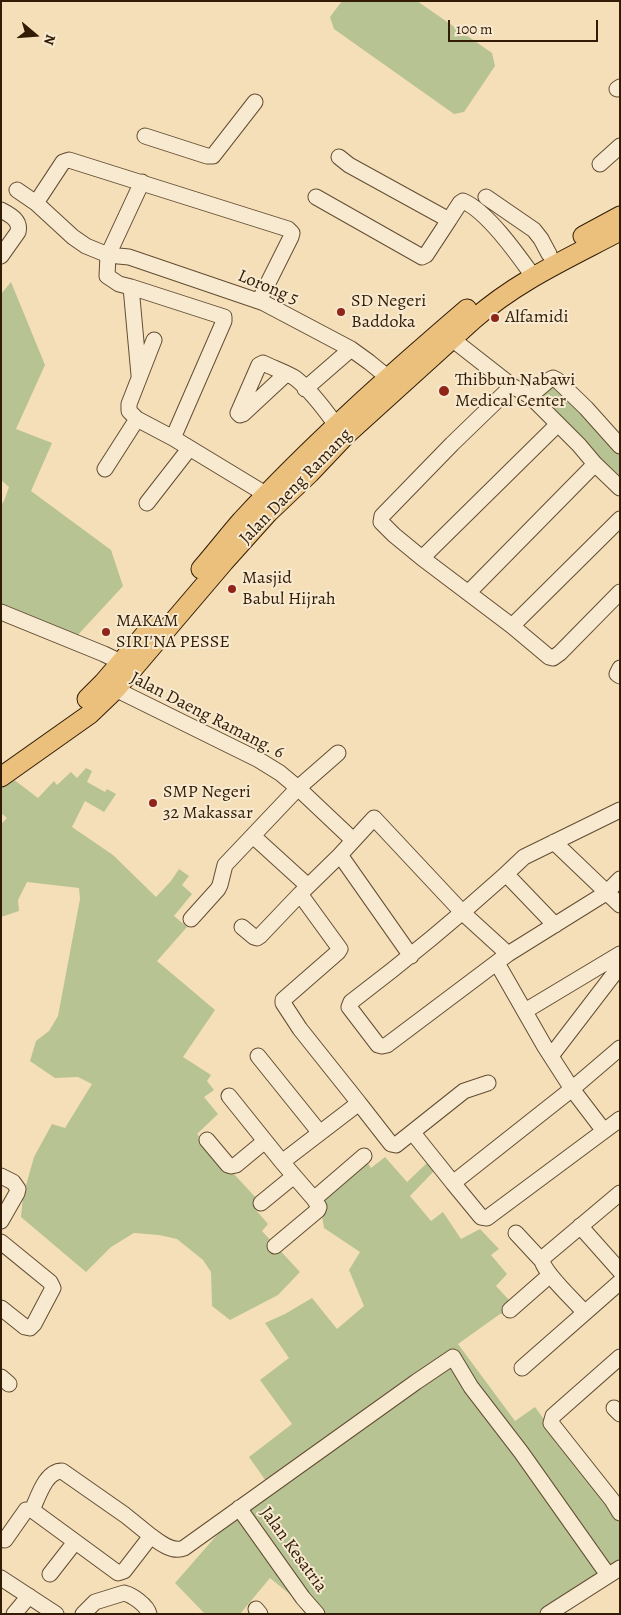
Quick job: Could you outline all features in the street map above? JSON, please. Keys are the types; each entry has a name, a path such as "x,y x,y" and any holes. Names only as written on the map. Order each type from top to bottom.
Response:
{"main road":[{"name":"Jalan Daeng Ramang","path":"2,771 90,714 109,687 169,615 248,525 305,467 336,425 394,382 448,334 490,304 549,254 615,230"},
{"name":"Jalan Daeng Ramang","path":"530,272 615,230"},
{"name":"Jalan Daeng Ramang","path":"248,525 268,495 346,435 394,382"}],"street":[{"path":"145,136 207,156 213,156 255,102"},
{"path":"600,164 620,146"},
{"path":"339,157 349,166 449,220"},
{"path":"36,202 66,160 142,182 290,230 292,233 291,237 259,301"},
{"path":"142,182 108,255 107,276 119,284 224,317 224,321 173,438"},
{"name":"Lorong 5","path":"17,190 36,202 73,237 86,246 108,255 129,257 259,301 351,349 394,382"},
{"path":"316,197 422,257 426,255 460,203 468,203 510,244 530,272"},
{"path":"486,197 534,230 541,238 549,254"},
{"path":"1,210 15,219 18,222 19,228 1,256"},
{"path":"131,287 140,375"},
{"path":"448,334 512,386 530,396 579,445 595,464 618,484"},
{"path":"154,340 128,408 129,411 138,419 268,495"},
{"path":"305,389 351,349"},
{"path":"286,374 296,379 336,425"},
{"path":"530,396 549,380 553,378 557,380 586,408 620,446"},
{"path":"512,386 382,516 381,522 422,558 512,626 549,658 553,658 620,592"},
{"path":"105,468 138,419"},
{"path":"422,558 558,424"},
{"path":"147,503 189,449"},
{"path":"468,593 595,464"},
{"path":"512,626 620,520"},
{"path":"1,612 127,665"},
{"name":"Jalan Daeng Ramang. 6","path":"109,687 258,760 280,773 353,840"},
{"path":"191,920 218,889 225,865 298,788 338,754"},
{"path":"620,810 524,857 463,913 349,1004 349,1007 378,1045 387,1045 503,958 606,893 620,878"},
{"path":"242,927 254,937 260,936 374,818 503,958 524,1011 550,1056 604,1131"},
{"path":"253,836 304,890 340,948 338,952 286,997 283,1003 300,1029 391,1144 399,1144 464,1091 488,1083"},
{"path":"554,842 620,905"},
{"path":"340,855 411,956"},
{"path":"506,874 555,925"},
{"path":"524,1011 620,954"},
{"path":"550,1056 620,966"},
{"path":"453,1183 572,1089 620,1048"},
{"path":"258,1056 320,1133"},
{"path":"229,1096 318,1206 318,1210 275,1246"},
{"path":"282,1162 359,1103"},
{"path":"413,1133 481,1217 487,1218 620,1119"},
{"path":"207,1140 228,1165 231,1166 236,1165 265,1141"},
{"path":"314,1199 364,1156"},
{"path":"1,1176 15,1184 18,1189 1,1221"},
{"path":"260,1204 294,1176"},
{"path":"542,1261 544,1257 620,1193"},
{"path":"580,1226 620,1271"},
{"path":"516,1234 542,1261 543,1266 550,1275 584,1312"},
{"path":"1,1242 50,1282 53,1288 30,1328 25,1327 1,1308"},
{"path":"510,1310 550,1275"},
{"path":"522,1368 620,1282"},
{"path":"32,1510 46,1481 53,1473 62,1471 125,1515 151,1536 171,1549 179,1550 190,1545 239,1508 453,1357 470,1387 614,1571 548,1614"},
{"path":"620,1357 553,1416 551,1423 612,1500 620,1513"},
{"name":"Jalan Kesatria","path":"239,1508 303,1598 317,1614"},
{"path":"5,1540 26,1510 32,1510 112,1570 121,1573 151,1536"},
{"path":"50,1574 75,1542"},
{"path":"1,1578 56,1614"},
{"path":"83,1614 95,1602 124,1593 130,1595 146,1607 149,1614"},
{"path":"14,1614 29,1596"}],"green space":[{"path":"342,1 417,1 492,53 495,66 464,112 454,114 334,29 330,17"},
{"path":"11,282 45,365 16,429 52,443 31,491 111,550 123,586 76,637 1,607 1,505 9,487 1,480 1,294"},
{"path":"550,382 620,450 620,478 535,396"},
{"path":"86,768 92,771 87,782 105,792 107,789 116,794 104,812 85,801 72,827 113,855 156,897 179,869 189,876 182,885 192,894 174,916 187,927 157,961 215,1010 183,1057 211,1075 207,1081 214,1090 204,1097 218,1114 197,1134 257,1199 258,1205 255,1209 268,1224 262,1231 300,1272 278,1295 230,1320 212,1306 211,1272 203,1260 177,1239 134,1233 111,1247 86,1272 21,1217 23,1196 34,1157 52,1124 65,1128 92,1084 78,1077 55,1078 30,1061 36,1041 49,1031 58,1016 80,899 79,888 27,882 18,900 19,911 1,917 1,824 7,818 1,813 1,788 13,779 38,798 54,781 57,785 71,772 77,778"},
{"path":"364,1157 371,1168 385,1157 407,1182 427,1163 434,1171 410,1196 431,1221 443,1212 461,1239 480,1229 499,1249 491,1255 507,1274 496,1286 509,1300 508,1313 500,1314 458,1344 515,1421 535,1407 620,1524 620,1560 575,1595 544,1614 314,1614 270,1578 240,1614 205,1614 175,1583 266,1481 249,1457 292,1424 260,1380 289,1358 265,1323 312,1298 337,1329 364,1306 349,1270 360,1252 324,1228 319,1196"}],"place":[{"name":"SD Negeri Baddoka","path":"341,312"},
{"name":"Alfamidi","path":"495,318"},
{"name":"Thibbun Nabawi Medical Center","path":"444,391"},
{"name":"Masjid Babul Hijrah","path":"232,589"},
{"name":"MAKAM SIRI'NA PESSE","path":"106,632"},
{"name":"SMP Negeri 32 Makassar","path":"153,803"}]}
